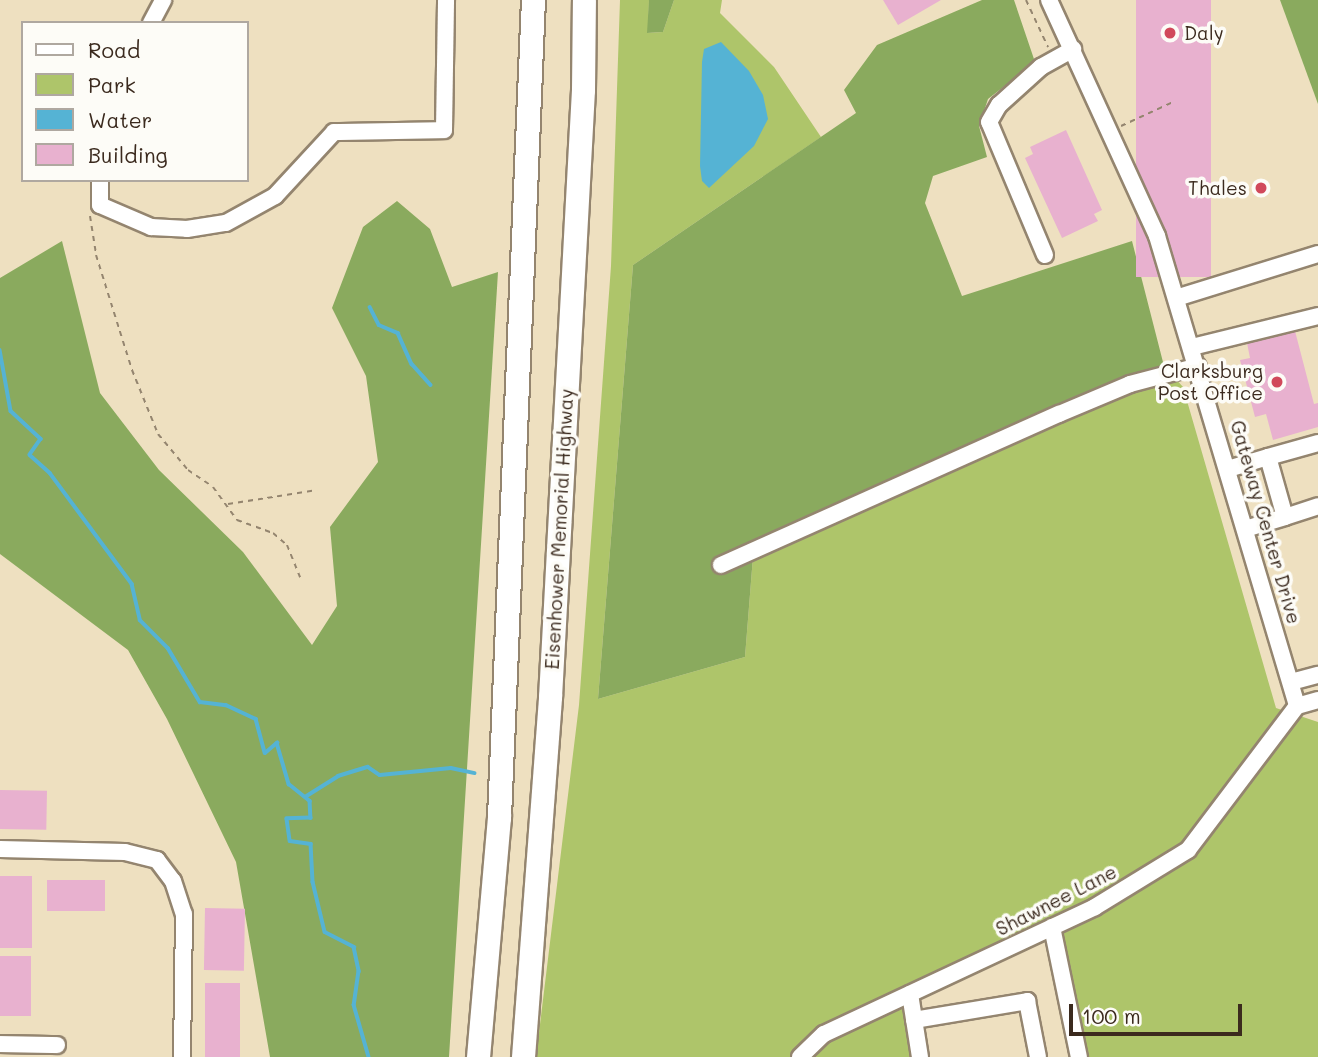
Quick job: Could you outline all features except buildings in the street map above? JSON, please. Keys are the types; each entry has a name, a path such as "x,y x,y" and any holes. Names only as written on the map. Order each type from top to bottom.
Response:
{"highway":[{"path":"478,1057 499,817 533,0"},
{"name":"Eisenhower Memorial Highway","path":"523,1057 550,697 584,0"}],"street":[{"path":"152,21 163,0"},
{"path":"100,182 100,205 151,227 213,225 258,209 275,196 326,136 334,132 444,130 446,0"},
{"name":"Gateway Center Drive","path":"1049,0 1144,204 1198,366 1297,706"},
{"path":"1045,255 989,122 999,104 1054,60 1073,49"},
{"path":"1176,298 1318,254"},
{"path":"1192,347 1318,316"},
{"path":"721,565 1130,384 1198,366"},
{"path":"1228,470 1318,443"},
{"path":"1268,457 1285,517"},
{"path":"1245,529 1318,506"},
{"path":"1291,682 1318,675"},
{"path":"1297,706 1318,700"},
{"name":"Shawnee Lane","path":"800,1057 824,1034 1095,907 1188,850 1297,706"},
{"path":"0,849 125,852 157,860 173,881 184,914 183,1057"},
{"path":"1052,927 1079,1057"},
{"path":"910,994 920,1057"},
{"path":"914,1020 1027,1001 1038,1057"},
{"path":"0,1044 57,1045"}],"path":[{"path":"1026,0 1054,60"},
{"path":"1127,123 1173,102"},
{"path":"90,203 96,255 132,370 158,434 173,456 213,487 237,520 281,539 300,578"},
{"path":"226,505 317,490"}],"green space":[{"path":"620,0 649,0 648,33 663,32 674,0 722,0 720,13 774,67 821,137 633,265 598,699 745,657 754,544 1164,366 1183,387 1276,708 1318,722 1318,1057 1079,1057 1052,928 910,994 920,1057 536,1057 579,705 611,266"},
{"path":"649,0 674,0 663,32 647,33"},
{"path":"982,0 1014,0 1035,62 988,99 979,126 987,157 933,176 925,203 962,296 1132,241 1164,366 949,453 754,544 745,657 598,699 633,265 856,113 844,90 877,45"},
{"path":"1280,0 1318,0 1318,104"},
{"path":"397,201 430,229 452,287 498,272 449,1057 270,1057 236,862 167,719 128,650 0,554 0,278 62,241 100,393 159,470 243,552 312,645 337,606 330,527 378,462 366,376 332,308 363,227"}],"water":[{"path":"721,42 749,71 763,95 768,119 754,146 709,188 702,181 700,166 702,62 704,49"}],"waterway":[{"path":"370,307 379,325 398,333 412,364 431,385"},
{"path":"0,350 11,411 41,439 30,455 50,473 132,584 140,620 168,648 200,702 226,705 256,719 265,753 277,743 289,784 310,801 311,818 287,819 290,841 311,844 313,882 325,932 354,947 359,971 354,1005 369,1057"},
{"path":"305,797 338,776 368,767 380,775 451,768 474,773"}],"place":[{"name":"Daly","path":"1170,33"},
{"name":"Thales","path":"1261,188"},
{"name":"Clarksburg Post Office","path":"1277,382"}]}
